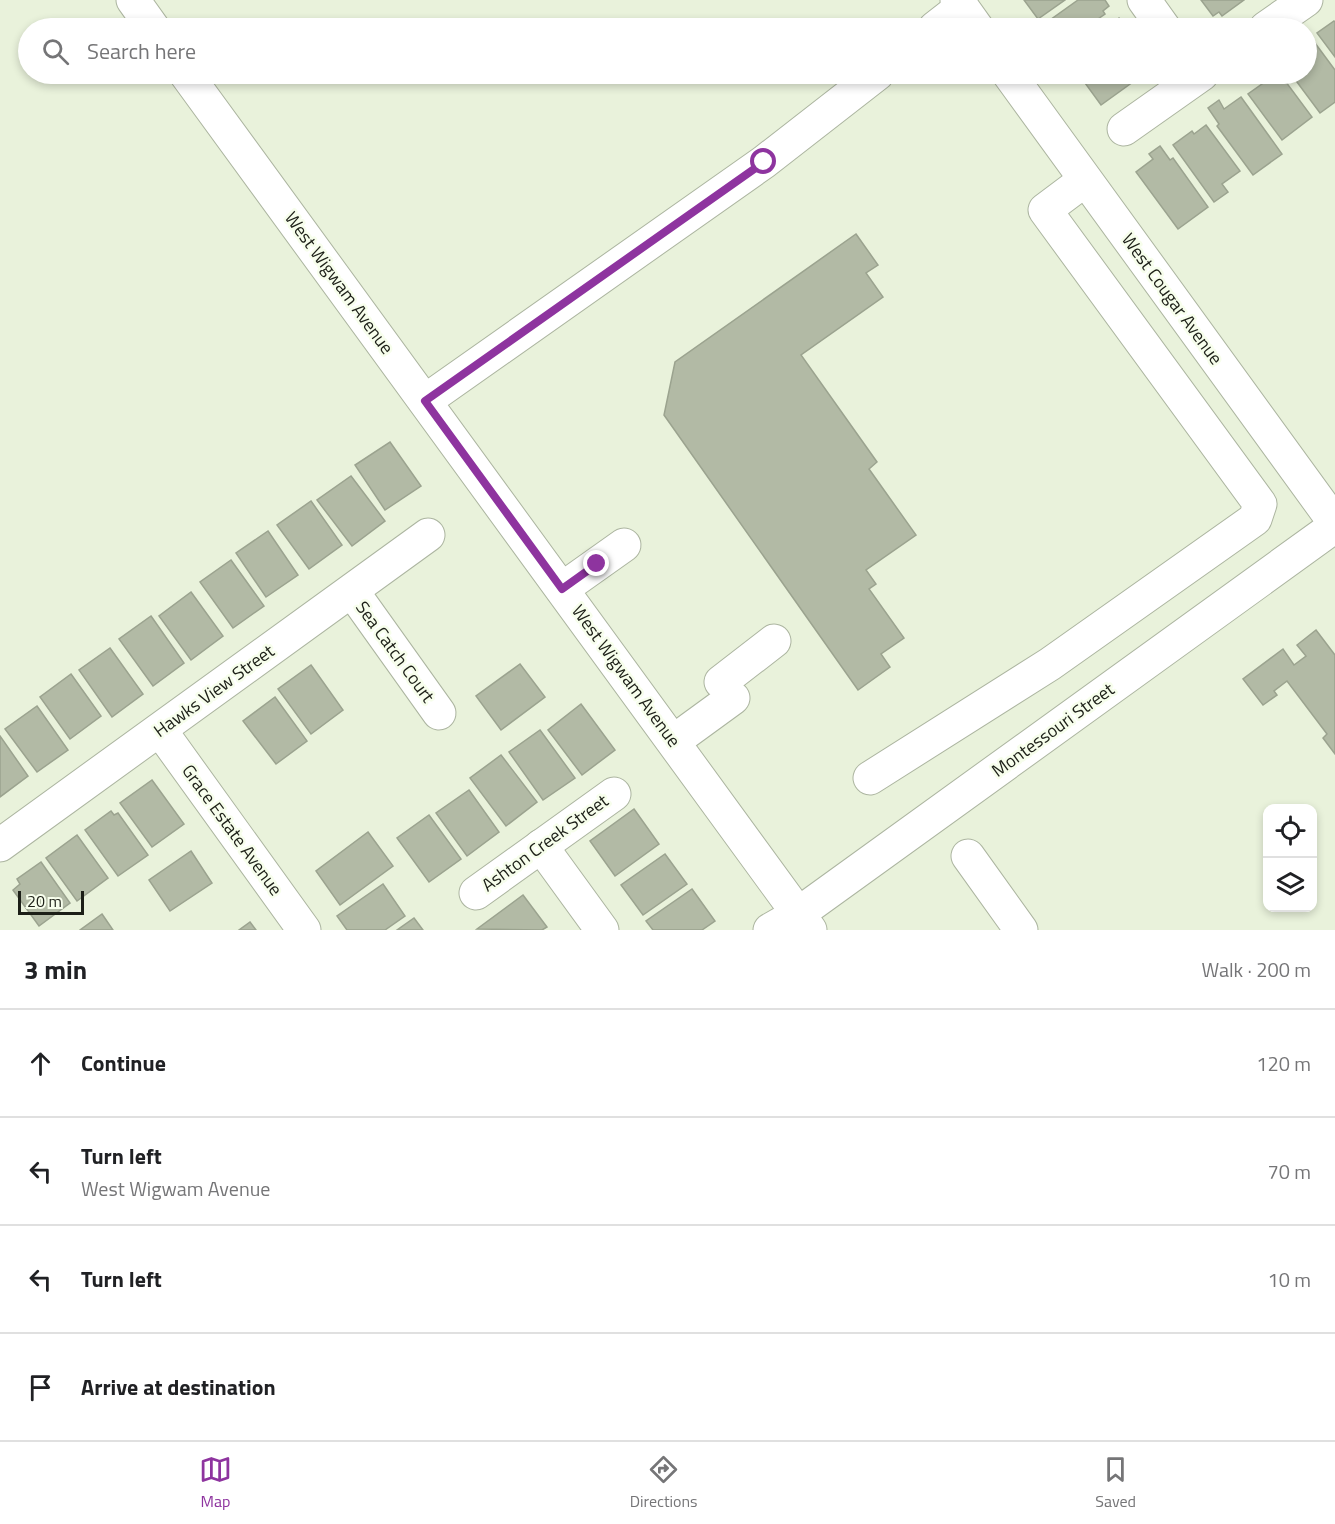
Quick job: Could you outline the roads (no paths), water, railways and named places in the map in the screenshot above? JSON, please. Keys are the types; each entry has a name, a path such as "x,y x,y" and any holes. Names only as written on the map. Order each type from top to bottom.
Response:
{"street":[{"path":"133,0 146,18"},
{"path":"1144,0 1157,18"},
{"path":"1280,18 1306,0"},
{"name":"West Wigwam Avenue","path":"193,84 804,922"},
{"path":"425,401 764,162 864,84"},
{"name":"West Cougar Avenue","path":"1016,84 1335,524"},
{"path":"1124,129 1185,84"},
{"path":"870,778 1050,664 1255,519 1260,504 1045,210 1085,180"},
{"name":"Montessouri Street","path":"770,930 804,922 1335,524"},
{"name":"Hawks View Street","path":"0,844 428,535"},
{"path":"562,589 624,545"},
{"name":"Sea Catch Court","path":"351,591 439,713"},
{"path":"674,741 774,641"},
{"name":"Grace Estate Avenue","path":"160,730 304,930"},
{"name":"Ashton Creek Street","path":"476,892 614,794"},
{"path":"541,846 602,930"},
{"path":"968,856 1021,930"}]}
